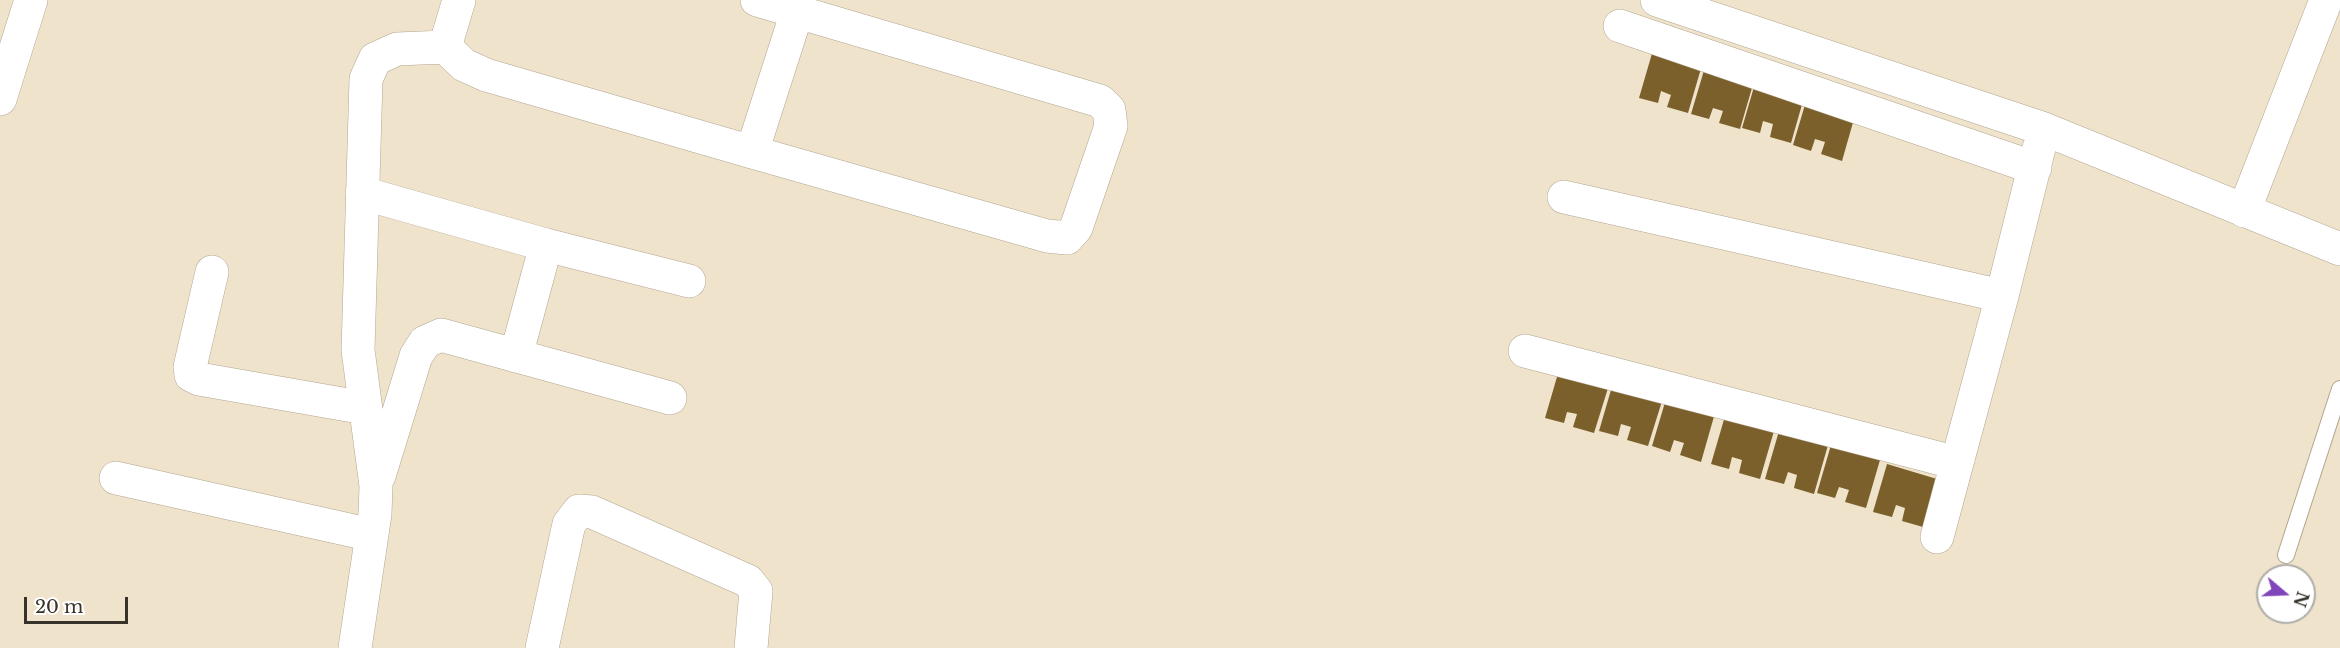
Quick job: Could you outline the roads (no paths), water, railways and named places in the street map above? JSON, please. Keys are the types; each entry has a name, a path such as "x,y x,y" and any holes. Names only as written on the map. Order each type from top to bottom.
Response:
{"street":[{"path":"0,99 31,0"},
{"path":"445,47 459,0"},
{"path":"354,648 375,514 376,486 358,351 366,79 375,59 397,49 445,47 464,65 486,75 752,152 1047,236 1067,238 1076,228 1111,126 1109,110 1101,101 758,0"},
{"path":"1658,0 2043,129 2340,249"},
{"path":"2244,211 2326,0"},
{"path":"752,152 797,12"},
{"path":"1620,26 2035,168"},
{"path":"1937,537 2002,296 2043,129"},
{"path":"362,193 546,245 689,281"},
{"path":"1564,197 2002,296"},
{"path":"516,356 546,245"},
{"path":"212,272 190,367 191,375 199,379 365,408"},
{"path":"376,486 416,356 425,342 441,335 670,398"},
{"path":"1525,351 1957,463"},
{"path":"116,478 372,535"},
{"path":"542,648 569,524 579,511 592,512 748,581 756,591 751,648"}],"lane":[{"path":"2286,555 2340,389"}]}
